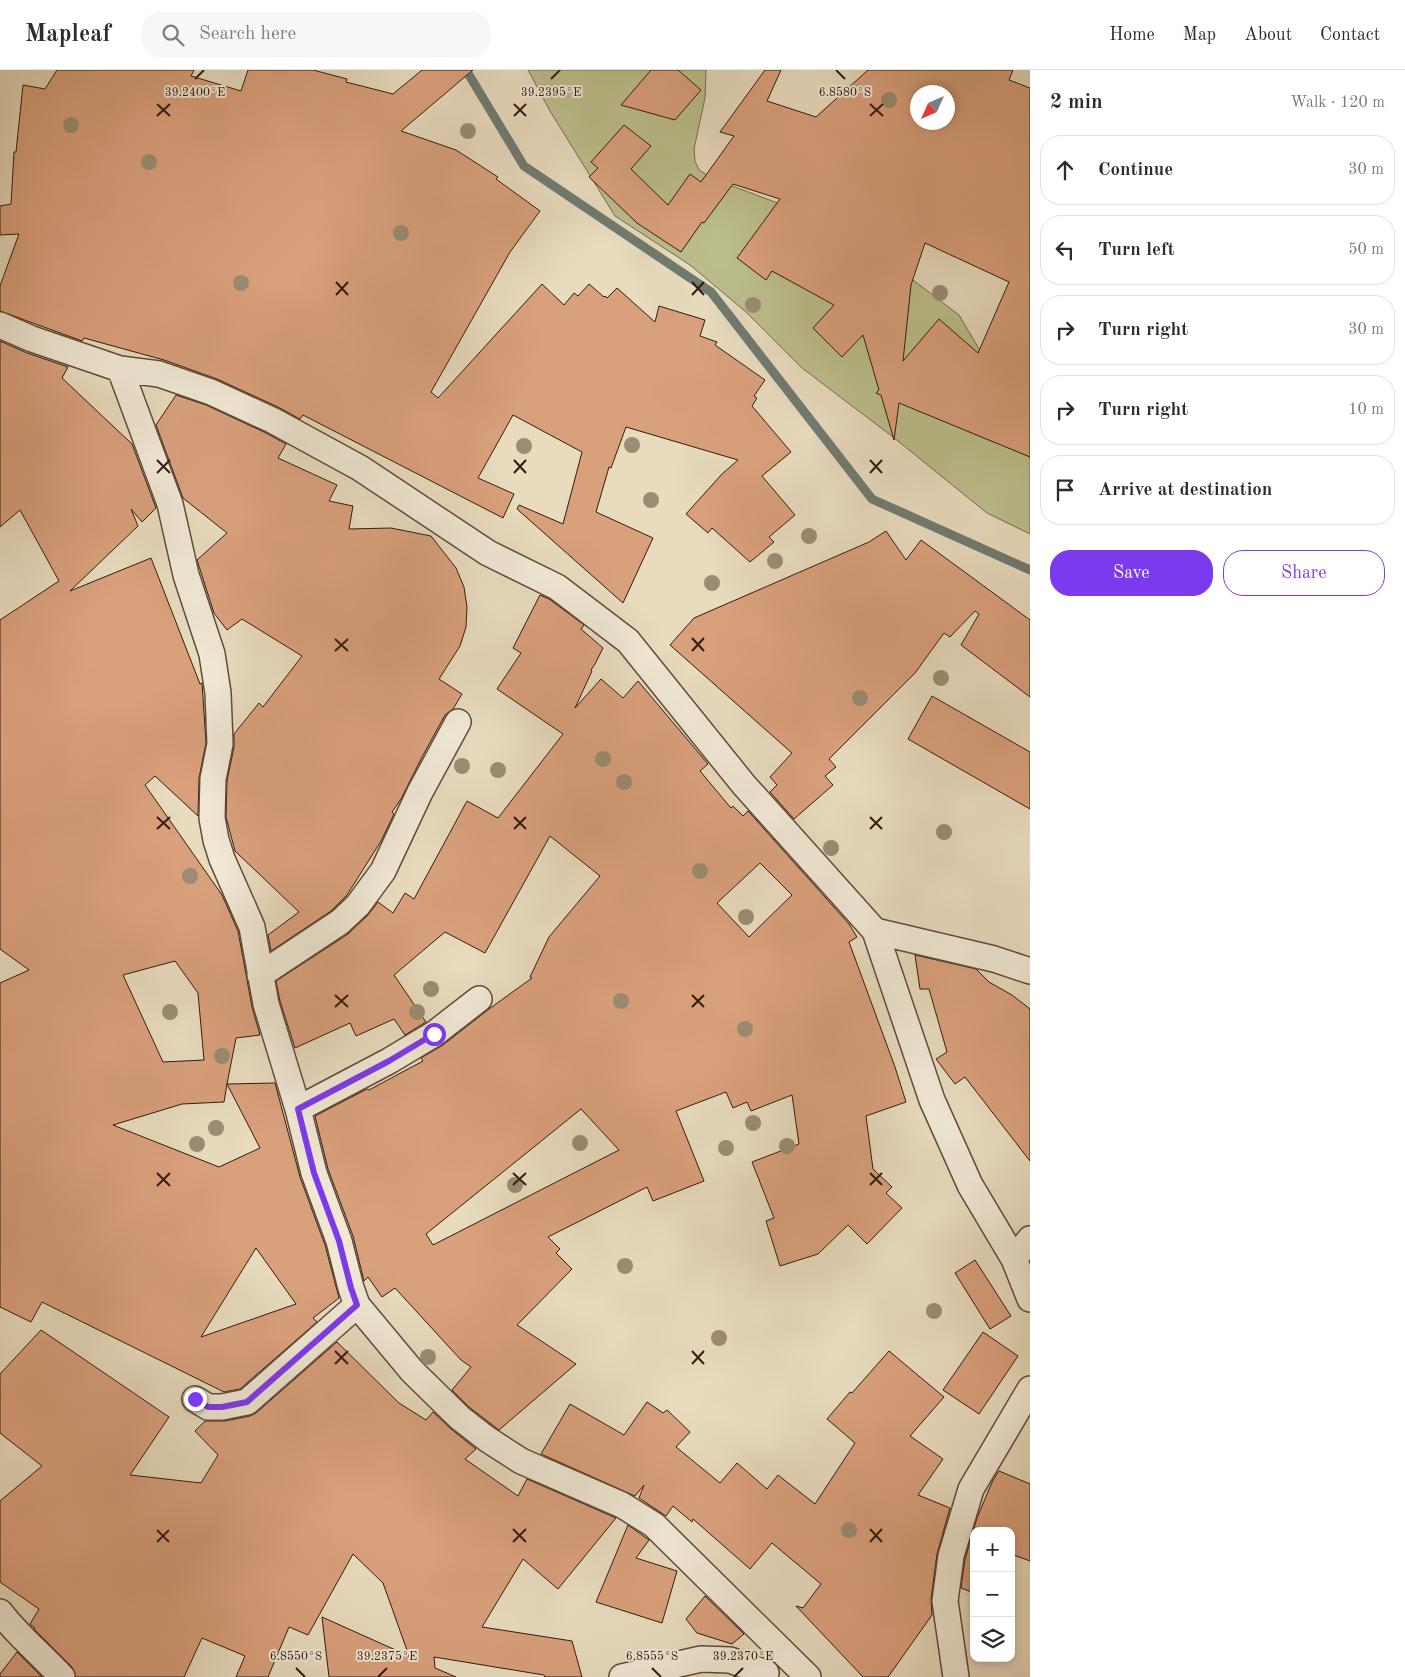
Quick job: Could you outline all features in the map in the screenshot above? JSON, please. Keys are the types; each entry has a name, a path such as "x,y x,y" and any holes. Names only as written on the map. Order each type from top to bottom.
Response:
{"street":[{"path":"0,325 32,340 120,369 158,374 211,392 272,420 360,468 488,553 557,587 628,641 744,785 875,931 932,1100 970,1185 1014,1259 1030,1299"},
{"path":"120,369 170,504 186,575 212,654 218,693 220,744 213,779 212,818 216,840 222,859 252,927 266,1004 298,1109 314,1173 339,1241 357,1305 412,1371 460,1418 480,1434 521,1461 622,1505 654,1525 808,1677"},
{"path":"260,976 340,922 358,905 383,871 420,792 458,722"},
{"path":"875,931 994,959 1030,971"},
{"path":"298,1109 389,1061 434,1034 479,999"},
{"path":"1014,1259 1030,1239"},
{"path":"195,1399 208,1407 222,1407 247,1402 357,1305"},
{"path":"956,1677 945,1601 951,1556 972,1489 1030,1389"},
{"path":"0,1612 10,1626 62,1677"},
{"path":"622,1677 701,1659 730,1660 766,1675 775,1644"}],"green space":[{"path":"528,70 706,70 705,98 694,149 695,161 699,170 714,179 846,229 959,315 1030,435 1030,534 987,513 893,437 802,368 746,312 690,265 615,216 550,111"}],"building":[{"path":"57,70 194,70 191,76 241,91 248,70 313,70 347,79 346,82 393,94 422,70 473,70 401,131 456,150 498,177 496,179 540,211 510,252 431,392 438,398 542,284 564,305 574,293 578,296 589,284 607,298 617,288 655,322 659,306 705,320 700,336 717,342 715,345 765,380 754,396 757,398 752,406 791,452 762,476 795,515 769,537 774,542 750,562 712,528 708,533 686,514 722,474 738,460 626,427 611,468 609,467 596,512 653,538 623,603 517,509 519,505 563,524 582,452 513,415 478,478 514,494 503,518 303,415 300,419 217,379 164,360 84,338 82,341 0,311 0,286 19,234 0,235 0,206 11,204 14,152 16,152 23,85 45,89"},
{"path":"651,70 678,70 701,90 675,120 621,105"},
{"path":"765,70 781,70 767,101 816,117 868,70 1013,70 1009,80 1030,88 1030,457 899,403 894,440 881,395 876,393 879,390 863,335 842,357 813,328 834,305 772,271 766,280 737,258 780,199 733,184 704,223 702,222 681,252 637,223 589,177 598,168 591,162 624,125 651,146 631,169 668,205 690,174 701,182 734,136 720,132","holes":["925,243 1009,282 978,353 939,319 903,361 911,285"]},
{"path":"0,341 27,353 68,367 62,378 132,444 156,508 142,522 131,509 138,526 70,591 151,558 200,684 202,683 206,743 199,778 198,816 155,776 145,785 222,895 238,931 252,1007 260,1035 236,1038 227,1084 275,1083 300,1177 325,1245 339,1298 313,1318 317,1322 240,1389 224,1392 42,1302 31,1322 0,1307 0,983 29,970 0,949 0,620 59,581 20,510 0,527","holes":["175,961 198,993 204,1060 163,1062 123,975","227,1084 260,1148 219,1167 113,1125 182,1104 224,1102","256,1248 296,1304 201,1337"]},
{"path":"176,395 206,405 286,444 278,458 337,485 329,501 353,506 349,529 391,528 431,536 456,568 464,587 467,607 466,627 460,646 439,679 462,694 453,709 445,715 401,799 392,812 394,814 381,841 347,895 331,911 271,951 268,935 299,912 235,851 226,817 227,781 234,747 234,734 259,703 263,707 302,656 242,619 227,630 214,613 197,560 227,533 183,498 156,425"},
{"path":"886,531 906,560 921,540 1030,620 1030,697 961,645 979,614 975,611 950,637 944,633 915,673 829,759 836,767 825,776 833,785 794,819 770,792 777,785 770,777 792,753 670,645 694,618 869,542"},
{"path":"540,595 549,599 584,625 581,629 603,648 591,670 575,708 601,679 623,698 638,681 708,764 700,771 731,808 733,806 743,816 748,811 849,924 857,937 849,942 906,1102 866,1116 873,1169 892,1187 886,1193 902,1208 867,1244 848,1225 818,1254 780,1266 766,1221 774,1218 752,1162 799,1144 792,1095 751,1111 747,1102 733,1108 726,1092 676,1111 704,1181 653,1201 647,1187 548,1237 560,1249 556,1253 572,1269 517,1325 576,1364 499,1430 469,1407 452,1390 471,1367 461,1360 395,1288 382,1297 368,1277 364,1281 353,1236 328,1169 315,1116 423,1061 421,1058 443,1045 532,978 530,977 549,937 600,876 550,836 485,953 445,932 394,975 426,1022 405,1035 394,1019 356,1036 350,1023 295,1048 280,1001 276,981 348,934 368,915 378,902 393,913 405,893 414,899 467,801 498,818 563,734 497,689 521,653 513,648","holes":["760,863 792,895 749,937 717,903","581,1109 619,1150 433,1245 426,1234"]},
{"path":"932,696 1030,752 1030,809 908,739"},
{"path":"915,955 976,969 989,982 1012,995 1030,1009 1030,1161 965,1077 955,1084 936,1059 947,1052 929,989 920,989"},
{"path":"975,1260 1011,1316 990,1329 955,1273"},
{"path":"41,1330 169,1417 130,1475 201,1483 218,1455 195,1431 205,1421 225,1421 256,1413 337,1342 399,1403 426,1420 433,1412 476,1449 465,1459 518,1496 527,1479 616,1518 558,1589 523,1559 482,1627 572,1641 582,1677 545,1677 544,1675 434,1657 435,1668 456,1677 329,1677 322,1617 409,1656 383,1583 353,1554 308,1635 289,1627 268,1677 236,1677 245,1656 202,1638 184,1677 76,1677 72,1667 30,1624 39,1609 0,1582 0,1501 42,1466 0,1433 0,1374"},
{"path":"983,1332 1018,1356 979,1414 943,1390"},
{"path":"889,1351 944,1397 910,1436 943,1459 918,1495 950,1508 937,1554 931,1599 932,1615 888,1677 863,1677 796,1606 803,1608 821,1584 772,1543 750,1569 693,1519 692,1522 673,1506 666,1516 639,1498 644,1485 635,1496 541,1454 570,1404 624,1435 647,1402 663,1413 667,1410 690,1432 676,1447 720,1483 737,1463 767,1489 778,1475 815,1504 855,1443 827,1419"},
{"path":"999,1471 1030,1484 1030,1561 1015,1555 1015,1527 974,1527 993,1480"},
{"path":"628,1525 649,1540 636,1558 677,1571 662,1623 596,1602"},
{"path":"970,1542 970,1591 961,1588 965,1559"},
{"path":"705,1596 744,1634 732,1644 697,1633 686,1619"},
{"path":"17,1652 42,1677 0,1677 0,1674"}],"waterway":[{"path":"466,70 524,166 711,292 872,499 1030,570"}],"route":[{"path":"195,1399 208,1407 222,1407 247,1402 357,1305 339,1241 314,1173 298,1109 389,1061 434,1034"}]}
